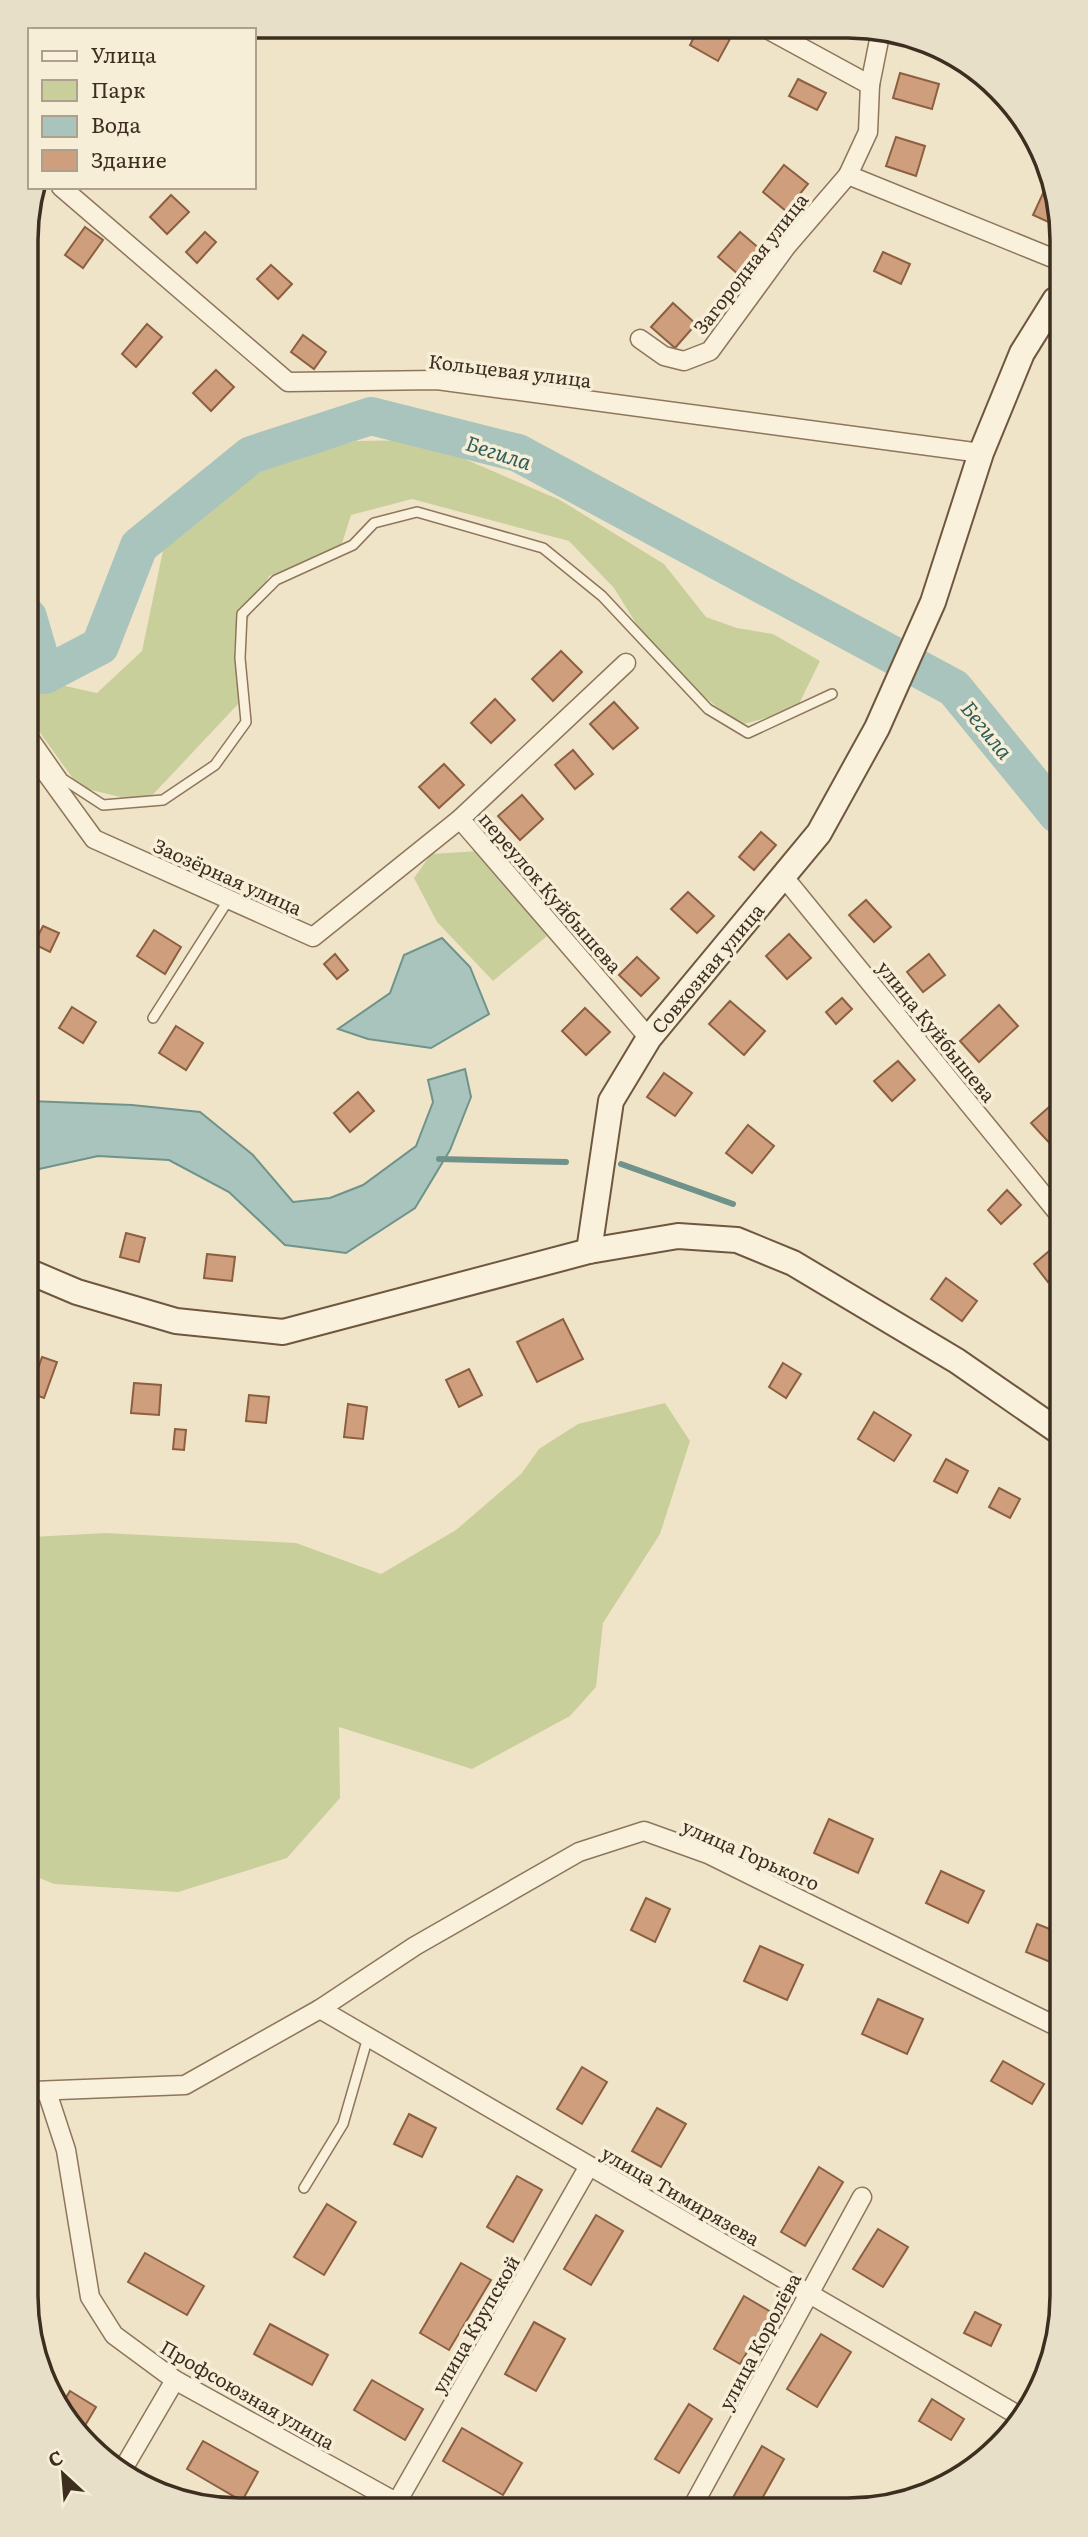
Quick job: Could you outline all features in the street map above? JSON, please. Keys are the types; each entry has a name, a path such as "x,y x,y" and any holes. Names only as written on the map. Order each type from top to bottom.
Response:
{"street":[{"path":"784,38 870,85"},
{"name":"Загородная улица","path":"640,339 664,356 684,361 710,351 786,247 848,175 868,132 870,85 879,41"},
{"path":"848,175 1050,257"},
{"name":"Кольцевая улица","path":"63,189 288,382 437,380 981,453"},
{"name":"Совхозная улица","path":"589,1251 611,1101 649,1038 819,833 886,710 933,602 981,453 1022,353 1050,308"},
{"name":"переулок Куйбышева","path":"626,663 460,819 649,1038"},
{"name":"Заозёрная улица","path":"39,763 94,839 313,937 460,819"},
{"name":"улица Куйбышева","path":"783,876 1050,1203"},
{"path":"38,1276 77,1292 176,1321 284,1332 589,1251 678,1236 737,1240 802,1268 957,1361 1049,1426"},
{"name":"улица Горького","path":"40,2091 185,2085 320,2009 415,1946 579,1852 644,1831 708,1854 1049,2023"},
{"name":"улица Тимирязева","path":"320,2009 1013,2412"},
{"name":"Профсоюзная улица","path":"40,2091 66,2150 90,2297 114,2335 175,2380 389,2498"},
{"name":"улица Крупской","path":"403,2498 589,2166"},
{"name":"улица Королёва","path":"697,2498 862,2197"},
{"path":"127,2463 175,2380"}],"lane":[{"path":"39,744 63,779 103,805 163,800 215,765 246,722 240,658 242,614 276,580 354,545 374,523 417,512 543,548 601,596 708,709 748,733 832,694"},
{"path":"153,1018 229,899"},
{"path":"304,2188 343,2124 368,2037"}],"green space":[{"path":"420,440 560,500 664,564 706,617 737,628 773,634 820,661 796,710 740,725 660,662 614,588 569,541 412,499 351,515 339,553 269,576 234,648 240,702 145,803 79,787 39,731 39,680 97,693 142,651 165,541 266,467 356,441"},
{"path":"479,851 547,936 493,981 437,922 414,878 431,854"},
{"path":"665,1403 690,1441 660,1534 603,1623 596,1687 570,1716 472,1769 339,1727 340,1798 287,1858 178,1892 54,1884 38,1878 38,1537 106,1533 296,1543 381,1574 456,1530 521,1474 539,1449 578,1424"}],"water":[{"path":"442,938 470,967 489,1014 431,1048 368,1039 338,1029 390,993 404,955"},
{"path":"465,1069 471,1097 450,1150 415,1208 346,1253 285,1245 229,1192 169,1160 98,1156 39,1169 39,1101 132,1105 200,1112 253,1155 293,1202 330,1198 363,1185 416,1146 433,1102 428,1080"}],"building":[{"path":"693,38 730,39 718,61 690,45"},
{"path":"900,73 939,84 932,109 893,98"},
{"path":"798,79 826,93 817,110 789,96"},
{"path":"896,137 925,146 916,176 886,166"},
{"path":"784,165 808,184 786,211 763,192"},
{"path":"1044,192 1049,222 1033,215"},
{"path":"171,195 189,212 167,234 150,217"},
{"path":"85,227 103,240 83,268 65,255"},
{"path":"205,232 216,242 197,263 186,252"},
{"path":"740,232 760,249 738,274 718,257"},
{"path":"883,252 910,264 901,284 874,271"},
{"path":"271,265 292,284 278,299 257,279"},
{"path":"673,303 696,324 675,348 651,327"},
{"path":"147,324 162,337 136,367 122,354"},
{"path":"303,335 326,352 314,369 291,352"},
{"path":"216,370 234,387 211,411 193,393"},
{"path":"561,651 582,672 553,701 532,679"},
{"path":"495,699 515,720 491,743 471,723"},
{"path":"614,702 638,728 613,749 590,724"},
{"path":"573,750 593,774 575,789 555,765"},
{"path":"444,764 464,785 439,808 419,787"},
{"path":"522,795 543,819 520,840 498,816"},
{"path":"761,832 776,845 754,870 739,857"},
{"path":"688,892 714,916 697,933 671,909"},
{"path":"866,900 891,927 874,942 849,915"},
{"path":"43,926 59,933 50,952 39,946 39,935"},
{"path":"154,930 181,947 165,974 137,956"},
{"path":"789,934 811,958 787,979 766,956"},
{"path":"335,954 348,970 337,979 324,964"},
{"path":"929,954 945,975 923,992 907,972"},
{"path":"637,957 659,978 641,996 619,975"},
{"path":"842,998 852,1009 836,1024 826,1012"},
{"path":"730,1001 765,1031 744,1055 709,1024"},
{"path":"999,1005 1018,1026 979,1062 960,1041"},
{"path":"72,1007 96,1022 83,1043 59,1028"},
{"path":"585,1008 610,1032 586,1055 562,1031"},
{"path":"176,1026 203,1043 186,1070 159,1053"},
{"path":"898,1061 915,1080 892,1101 874,1081"},
{"path":"664,1073 692,1093 675,1116 647,1097"},
{"path":"358,1092 374,1111 350,1132 334,1113"},
{"path":"1050,1107 1050,1143 1031,1123"},
{"path":"748,1125 774,1146 752,1173 726,1153"},
{"path":"1007,1190 1021,1205 1001,1224 988,1210"},
{"path":"126,1233 145,1238 139,1262 120,1257"},
{"path":"1050,1251 1049,1281 1048,1282 1034,1264"},
{"path":"207,1254 235,1257 232,1281 204,1278"},
{"path":"946,1278 977,1301 962,1321 931,1299"},
{"path":"563,1319 583,1359 537,1382 517,1342"},
{"path":"42,1357 57,1362 44,1398 38,1396 38,1368"},
{"path":"783,1363 801,1374 786,1398 769,1387"},
{"path":"469,1369 482,1395 459,1407 446,1380"},
{"path":"134,1383 161,1385 159,1415 131,1413"},
{"path":"249,1395 269,1397 266,1423 246,1421"},
{"path":"348,1404 367,1407 363,1439 344,1437"},
{"path":"874,1412 911,1435 894,1461 858,1439"},
{"path":"175,1429 186,1430 184,1450 173,1449"},
{"path":"946,1459 968,1471 957,1493 934,1481"},
{"path":"999,1488 1020,1499 1010,1518 989,1507"},
{"path":"829,1819 873,1839 858,1873 814,1853"},
{"path":"941,1871 984,1891 968,1923 926,1903"},
{"path":"646,1898 670,1909 655,1942 631,1930"},
{"path":"1037,1924 1049,1929 1049,1962 1026,1952"},
{"path":"760,1946 803,1965 787,2000 744,1981"},
{"path":"878,1999 923,2019 907,2054 862,2034"},
{"path":"1003,2061 1044,2084 1032,2104 991,2081"},
{"path":"582,2067 607,2082 582,2124 557,2109"},
{"path":"657,2108 686,2124 661,2167 632,2151"},
{"path":"409,2114 436,2128 422,2157 394,2144"},
{"path":"819,2167 843,2182 805,2246 781,2232"},
{"path":"517,2176 542,2190 513,2242 487,2227"},
{"path":"327,2204 356,2222 324,2275 294,2257"},
{"path":"596,2215 623,2231 591,2285 564,2269"},
{"path":"878,2229 908,2247 883,2287 853,2269"},
{"path":"145,2253 204,2286 187,2315 128,2282"},
{"path":"461,2263 491,2280 449,2350 420,2333"},
{"path":"744,2296 771,2312 740,2364 714,2349"},
{"path":"975,2312 1001,2325 991,2346 964,2333"},
{"path":"534,2322 565,2339 536,2391 505,2374"},
{"path":"270,2324 328,2355 312,2385 254,2354"},
{"path":"821,2334 851,2352 817,2407 787,2389"},
{"path":"372,2380 423,2409 405,2440 354,2410"},
{"path":"70,2391 96,2407 85,2425 73,2409 66,2398"},
{"path":"932,2399 964,2419 951,2440 919,2421"},
{"path":"689,2404 712,2419 679,2473 655,2459"},
{"path":"462,2428 522,2463 503,2495 443,2461"},
{"path":"203,2441 258,2472 244,2498 237,2498 187,2469"},
{"path":"762,2446 784,2459 762,2498 733,2498"}],"waterway":[{"name":"Бегила","path":"39,654 45,675 100,646 139,546 251,455 371,416 518,453 954,688 1050,805"},
{"path":"439,1159 566,1162"},
{"path":"621,1164 733,1204"}]}
